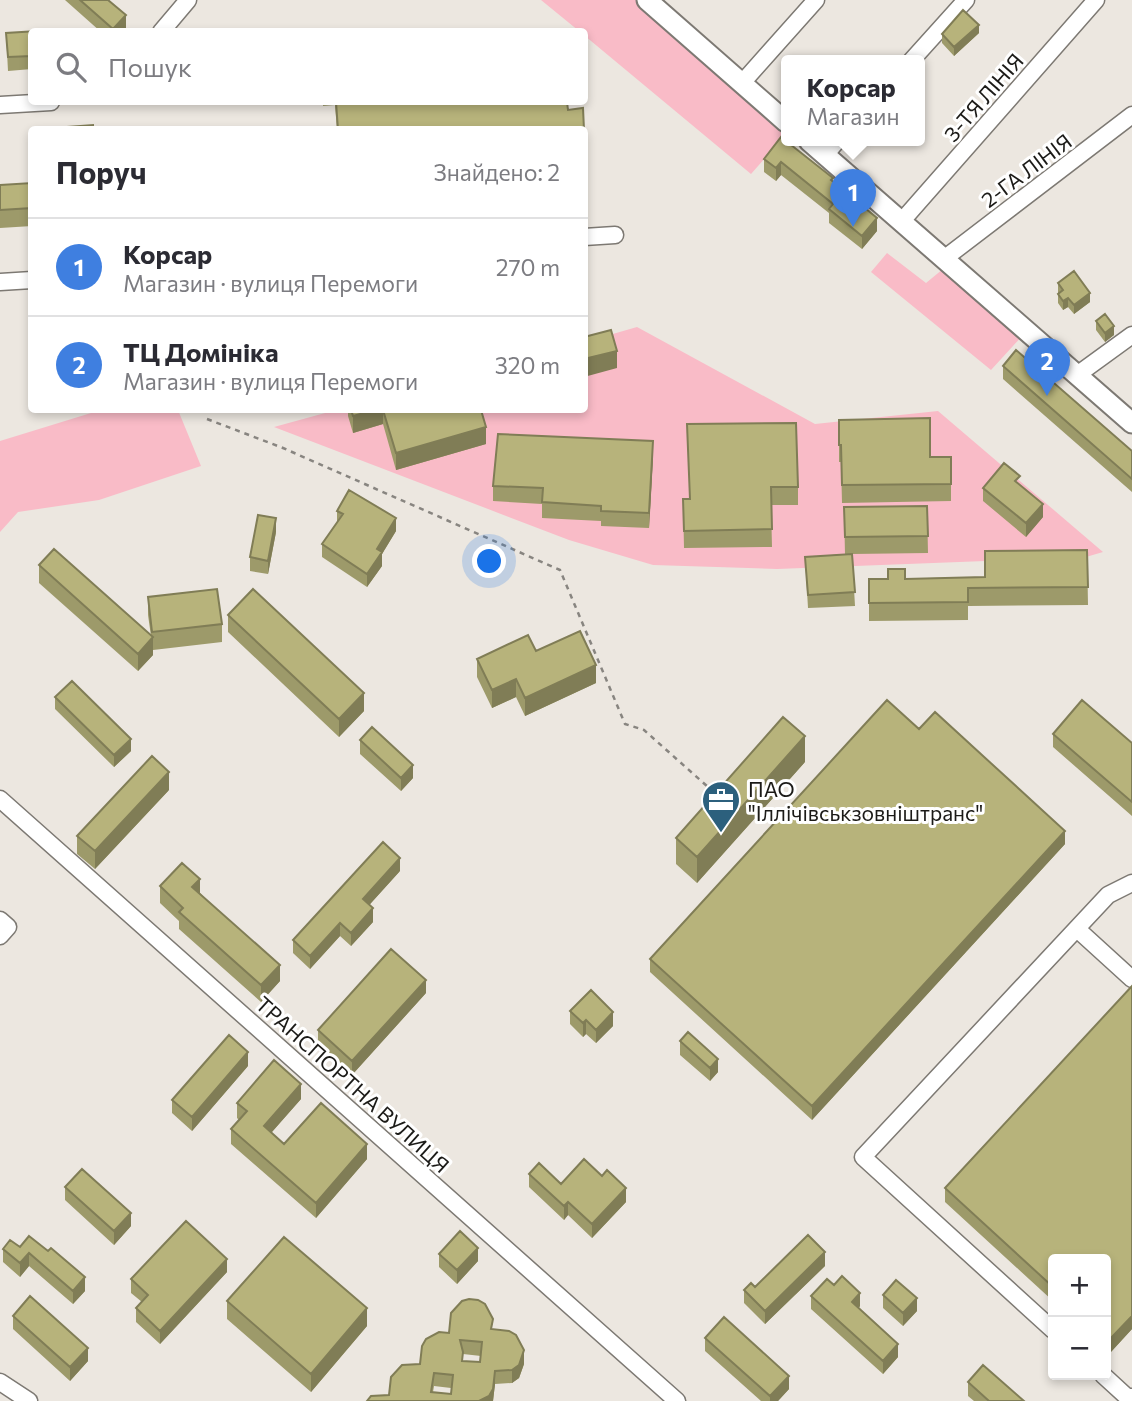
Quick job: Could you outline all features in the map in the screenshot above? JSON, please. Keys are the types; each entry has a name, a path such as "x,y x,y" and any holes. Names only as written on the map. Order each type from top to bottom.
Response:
{"main road":[{"path":"651,1 781,118"},
{"path":"831,148 901,222 1132,423"}],"street":[{"path":"164,28 188,0"},
{"path":"742,83 816,0"},
{"path":"916,55 966,0"},
{"name":"3-ТЯ ЛІНІЯ","path":"901,222 1096,0"},
{"path":"0,105 28,103"},
{"name":"2-ГА ЛІНІЯ","path":"945,258 1132,115"},
{"path":"588,237 615,235"},
{"path":"0,282 28,280"},
{"path":"1077,375 1132,335"},
{"name":"ТРАНСПОРТНА ВУЛИЦЯ","path":"0,799 677,1401"},
{"path":"1048,1325 863,1157 1108,895 1132,883"},
{"path":"0,920 8,927 0,936"},
{"path":"1077,929 1132,979"},
{"path":"1108,1380 1127,1397 1132,1397"},
{"path":"0,1382 29,1401"}],"path":[{"path":"207,419 282,448 560,570 625,724 644,730 719,796"}],"shaded area":[{"path":"541,0 636,0 781,123 781,140 751,174 588,38 588,28 575,28"},
{"path":"887,253 926,283 943,269 1024,334 991,370 871,272"},
{"path":"637,327 815,424 938,411 1103,552 1086,557 777,569 653,565 569,540 274,427 325,413 588,413 588,341"},
{"path":"91,413 179,413 201,466 99,500 18,512 0,532 0,441"}],"building":[{"path":"80,0 108,0 126,15 112,28"},
{"path":"963,10 979,25 954,47 942,34"},
{"path":"28,32 28,56 8,57 6,33"},
{"path":"336,105 567,105 568,110 583,108 584,126 338,126"},
{"path":"781,137 781,146 792,146 877,218 862,236 829,209 833,204 781,162 776,168 764,159"},
{"path":"28,183 28,208 0,210 0,185"},
{"path":"1074,271 1090,293 1074,305 1068,298 1063,301 1058,294 1063,290 1058,283"},
{"path":"1105,314 1114,326 1105,333 1096,321"},
{"path":"611,330 617,351 588,358 588,336"},
{"path":"1016,350 1132,451 1132,479 1003,366"},
{"path":"384,413 482,413 486,427 396,453"},
{"path":"930,418 930,457 951,457 951,484 842,485 839,420"},
{"path":"796,423 798,487 771,487 772,529 684,531 683,499 690,499 687,424"},
{"path":"498,434 653,441 649,513 601,511 601,506 542,502 543,488 493,486"},
{"path":"1004,463 1020,476 1015,481 1043,504 1026,523 983,488"},
{"path":"349,490 396,518 377,549 382,552 367,574 322,544 343,514 337,511"},
{"path":"927,506 928,536 845,537 844,507"},
{"path":"258,515 276,518 268,561 250,557"},
{"path":"54,549 153,637 138,654 39,565"},
{"path":"1087,550 1088,587 968,588 968,602 869,603 869,579 888,579 888,569 905,569 905,579 985,577 985,551"},
{"path":"852,554 855,592 808,595 805,557"},
{"path":"217,589 222,624 152,632 148,597"},
{"path":"253,589 364,693 339,719 228,615"},
{"path":"580,631 596,665 525,698 516,679 492,690 477,659 528,635 536,651"},
{"path":"72,681 131,739 114,755 55,697"},
{"path":"887,700 919,729 935,712 1065,831 812,1106 650,959"},
{"path":"1082,700 1132,743 1132,802 1053,734"},
{"path":"783,717 805,736 697,857 676,838"},
{"path":"372,727 413,765 401,778 360,740"},
{"path":"152,756 169,772 95,851 77,836"},
{"path":"383,842 400,858 363,899 373,908 351,933 340,923 310,956 293,940"},
{"path":"182,863 200,879 192,887 280,965 261,985 179,912 183,908 160,886"},
{"path":"391,949 426,980 352,1061 318,1030"},
{"path":"1132,986 1132,1316 1111,1338 1111,1254 1048,1254 1048,1282 945,1188"},
{"path":"591,990 613,1012 596,1030 586,1020 583,1023 570,1011"},
{"path":"688,1032 718,1059 710,1068 680,1041"},
{"path":"229,1035 248,1052 192,1117 172,1100"},
{"path":"274,1060 301,1084 264,1126 284,1144 321,1103 367,1144 316,1203 231,1129 247,1111 237,1103"},
{"path":"584,1159 602,1176 607,1170 626,1188 592,1224 568,1202 564,1206 529,1174 539,1163 561,1184"},
{"path":"82,1169 131,1213 114,1231 65,1187"},
{"path":"186,1221 227,1259 160,1331 136,1308 148,1295 131,1279"},
{"path":"460,1231 478,1248 457,1270 439,1254"},
{"path":"808,1235 825,1252 765,1311 744,1290 751,1283 755,1287"},
{"path":"29,1236 48,1251 51,1248 85,1277 73,1291 29,1253 20,1263 3,1249 10,1240 20,1247"},
{"path":"284,1237 367,1308 311,1374 227,1301"},
{"path":"842,1276 860,1293 852,1302 898,1344 883,1361 811,1296 827,1279 834,1285"},
{"path":"896,1280 917,1298 903,1313 883,1295"},
{"path":"30,1296 88,1348 70,1367 13,1316"},
{"path":"478,1300 485,1304 493,1319 491,1329 509,1331 516,1335 524,1350 519,1365 512,1370 495,1371 493,1389 489,1396 479,1401 367,1401 371,1396 389,1395 391,1377 402,1365 420,1364 422,1346 426,1339 439,1332 449,1333 451,1313 462,1301","holes":["460,1340 482,1342 480,1362 462,1361","434,1373 453,1375 451,1394 431,1392"]},
{"path":"724,1317 789,1376 770,1396 705,1338"},
{"path":"983,1365 1024,1401 989,1401 968,1382"}],"place":[{"name":"Корсар","path":"853,227"},
{"name":"ТЦ Домініка","path":"1047,396"},
{"name":"ПАО \"Іллічівськзовніштранс\"","path":"721,834"}]}
